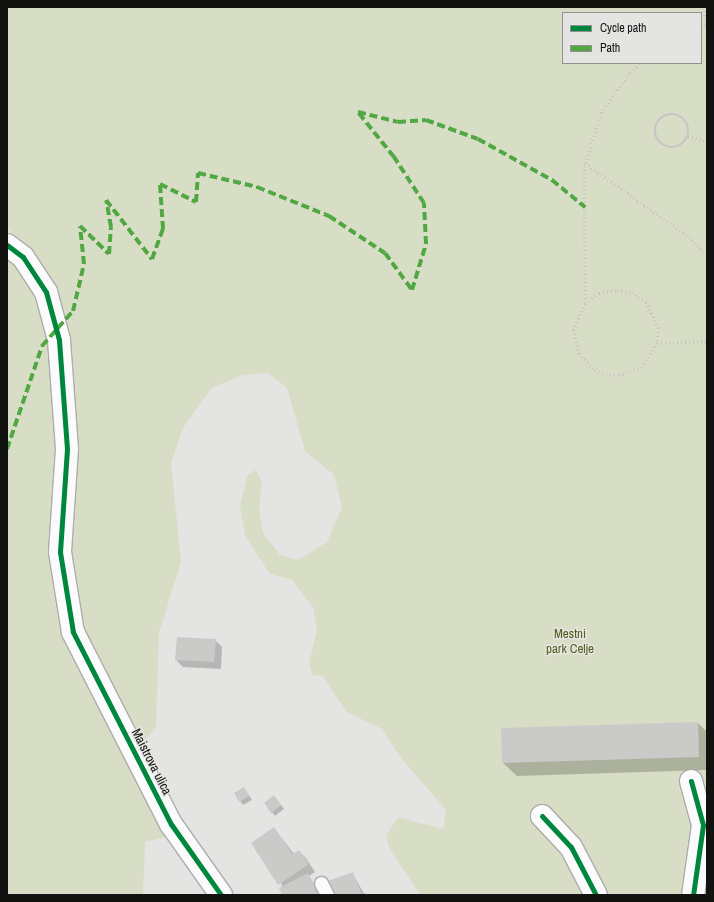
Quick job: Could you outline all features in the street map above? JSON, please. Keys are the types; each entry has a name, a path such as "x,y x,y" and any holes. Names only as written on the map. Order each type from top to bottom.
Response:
{"street":[{"name":"Maistrova ulica","path":"7,245 23,257 46,292 59,340 67,449 60,552 73,632 170,824 221,895"},
{"path":"691,781 703,825 693,895"},
{"path":"542,816 571,847 596,895"}],"path":[{"path":"704,7 707,24"},
{"path":"585,303 585,163 600,113 630,72 642,64"},
{"path":"668,114 679,116 687,124 688,136 679,146 669,148 660,142 656,126 668,114"},
{"path":"688,136 707,141"},
{"path":"585,163 689,237 707,255"},
{"path":"618,290 632,293 654,314 658,343 642,367 623,375 607,375 594,369 579,354 574,340 577,315 585,303 599,293 618,290"},
{"path":"658,343 707,341"}],"green space":[{"name":"Mestni park Celje","path":"7,7 707,7 707,895 420,894 390,850 386,836 398,817 443,829 446,810 401,758 382,729 347,712 322,676 312,675 309,662 317,630 313,607 292,580 270,574 245,536 240,506 247,476 256,470 262,482 259,508 263,533 280,555 298,560 327,542 342,507 334,475 305,451 287,388 268,373 242,375 211,389 183,428 171,463 181,562 159,633 156,728 143,741 77,617 68,574 64,324 54,282 28,245 7,229"},
{"path":"7,248 26,270 51,334 57,422 53,574 56,602 68,634 171,836 145,842 143,895 7,895"}],"building":[{"path":"177,637 216,639 214,662 175,660"},
{"path":"698,722 699,757 502,763 501,728"},
{"path":"244,787 249,796 239,802 234,793"},
{"path":"274,795 281,805 271,813 264,803"},
{"path":"274,827 292,854 299,850 309,864 278,885 251,843"},
{"path":"353,872 362,895 333,895 328,881"},
{"path":"308,873 319,895 282,895 279,888"}],"marked path":[{"path":"7,449 42,346 73,311 84,264 80,226 109,254 111,227 106,200 152,259 163,229 160,184 196,202 198,173 257,187 329,216 385,253 412,290 426,244 424,203 394,157 358,112 398,122 426,120 478,139 552,180 585,207"}],"cycle path":[{"path":"7,245 23,257 46,292 59,340 67,449 60,552 73,632 171,824 221,895"},
{"path":"691,781 703,825 693,895"},
{"path":"542,816 571,847 596,895"}]}
